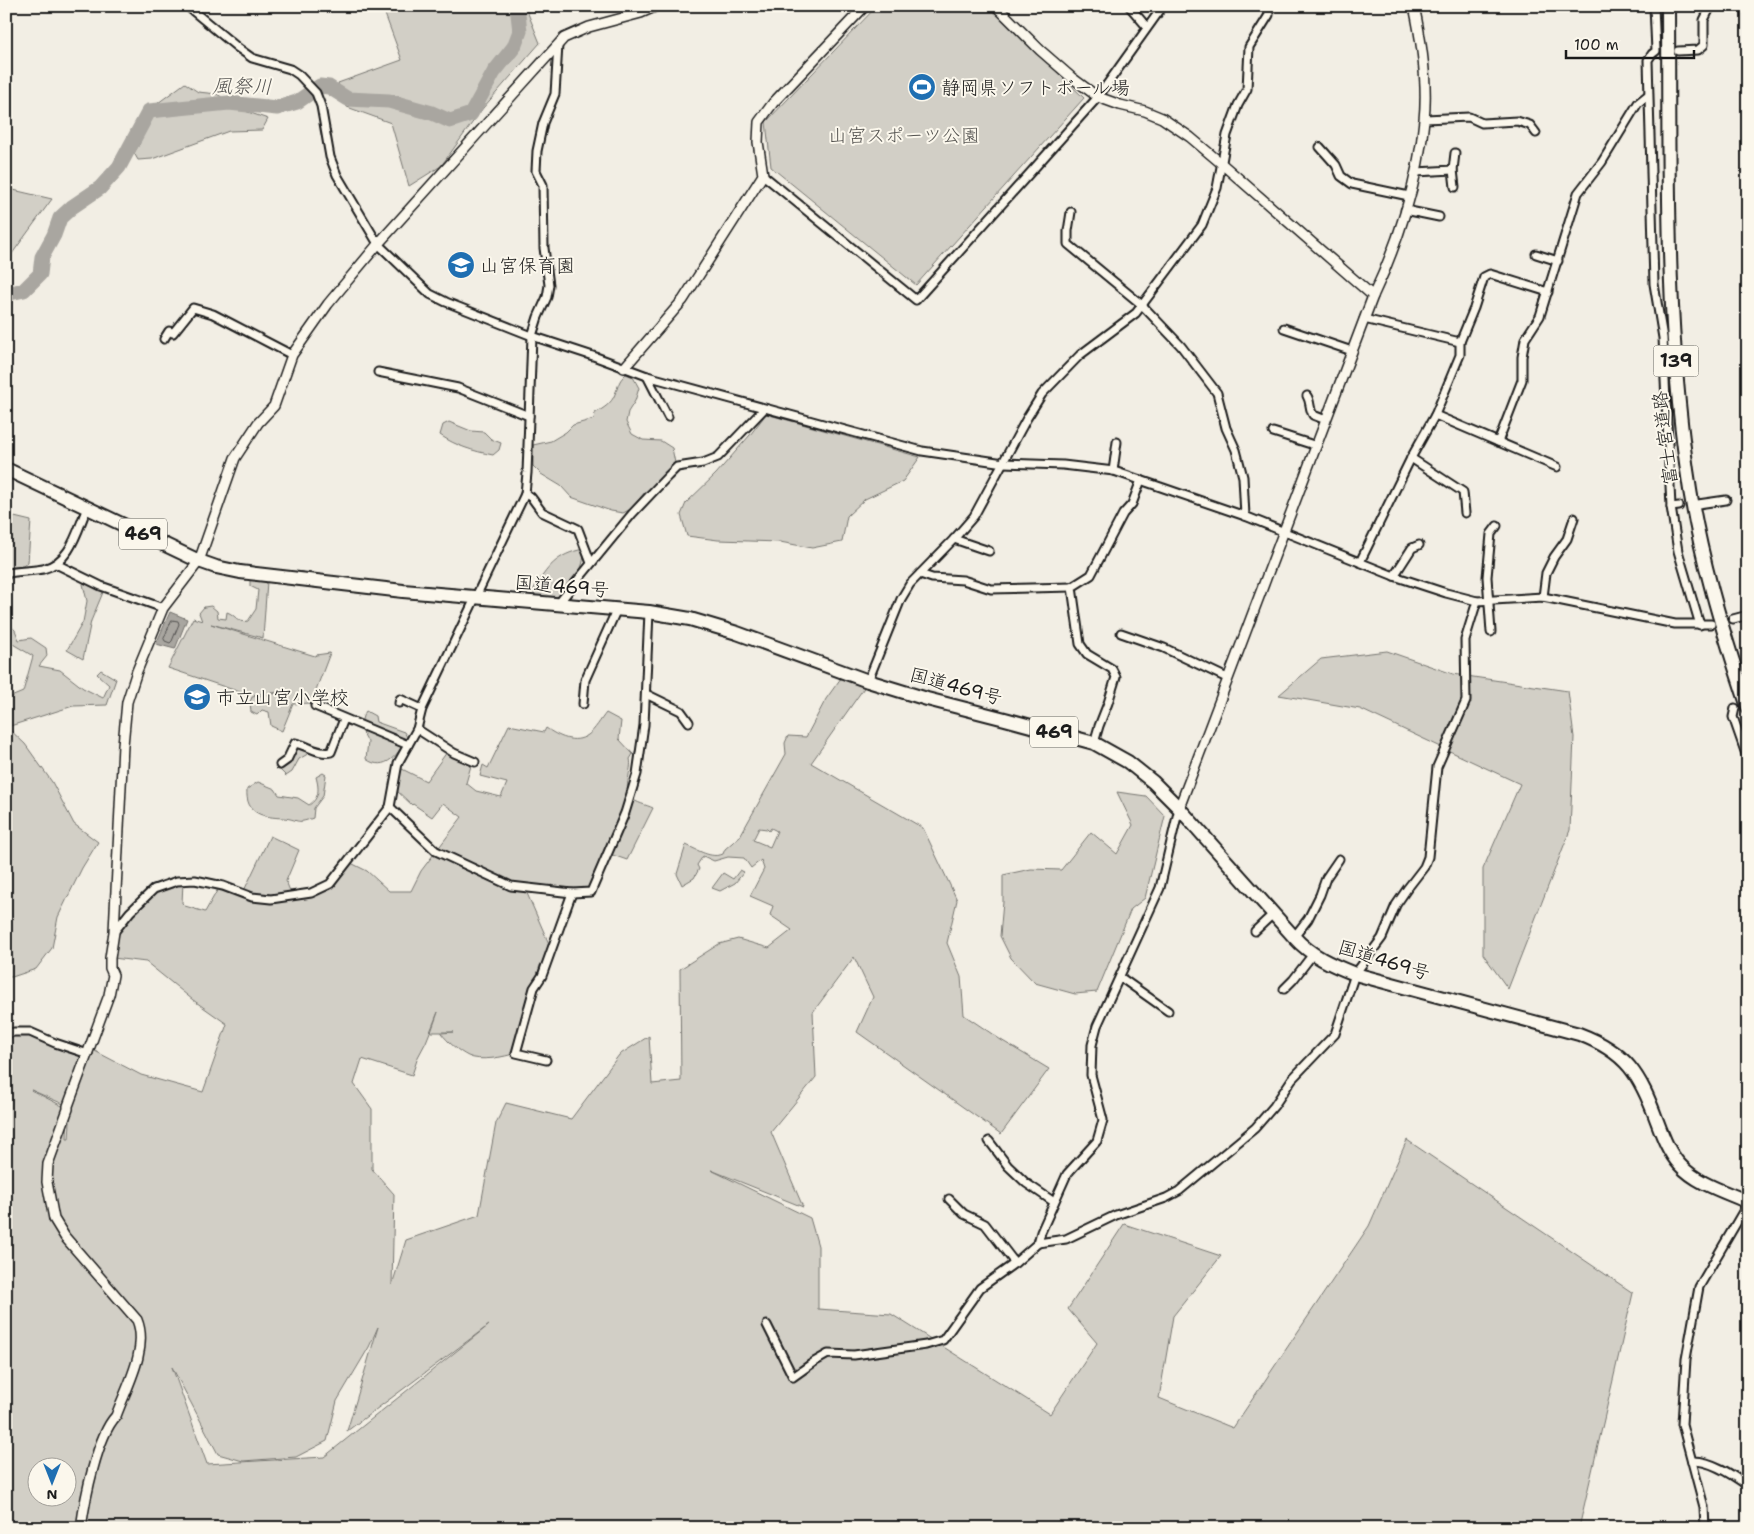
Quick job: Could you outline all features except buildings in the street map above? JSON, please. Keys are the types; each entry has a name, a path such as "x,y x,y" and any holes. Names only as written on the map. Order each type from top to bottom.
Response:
{"highway":[{"name":"富士宮道路","path":"1668,6 1672,305 1678,397 1695,521 1730,654 1741,707"},
{"name":"国道469号","path":"6,469 199,561 216,567 240,572 394,590 649,612 690,619 737,633 926,700 1094,743 1128,762 1153,782 1179,808 1294,937 1312,954 1355,974 1598,1041 1621,1057 1638,1078 1672,1156 1682,1167 1702,1181 1748,1202"}],"street":[{"path":"186,6 252,58 290,69 299,75 316,93 321,106 330,157 336,174 378,244 430,294 446,302 532,336 647,376 922,451 1004,463 1063,465 1113,471 1245,516 1394,576 1477,602 1543,597 1675,624 1711,624"},
{"path":"81,1528 92,1469 109,1422 116,1416 139,1352 141,1338 137,1320 65,1237 54,1219 47,1182 48,1164 109,995 113,974 110,968 114,932 123,745 127,702 137,671 163,608 199,561 235,458 258,423 274,406 292,355 328,304 378,244 564,38 589,27 641,13 657,6"},
{"path":"624,368 683,300 763,175 758,142 759,122 773,103 864,6"},
{"path":"996,6 1038,48 1071,77 1098,97 1162,118 1222,164 1373,296"},
{"path":"1129,6 1147,27"},
{"path":"763,175 916,300 1098,97 1162,6"},
{"path":"868,681 901,599 910,584 974,516 1042,394 1080,356 1136,313 1202,225 1217,188 1227,135 1238,105 1247,89 1249,47 1269,15 1268,6"},
{"path":"1038,1243 1067,1174 1096,1141 1103,1120 1091,1075 1092,1045 1097,1026 1160,888 1179,808 1406,210 1416,172 1425,119 1423,64 1414,6"},
{"path":"1654,6 1656,51 1648,60 1654,284 1663,338 1678,551 1700,625"},
{"path":"1678,51 1698,50 1704,45 1704,20 1711,6"},
{"path":"114,932 130,912 154,889 177,881 195,880 222,886 252,897 271,899 311,893 330,884 390,807 398,763 417,729 422,710 525,494 532,336 547,297 549,285 544,248 543,185 536,171 537,151 543,123 555,94 558,44"},
{"path":"1498,442 1522,380 1522,357 1525,339 1540,316 1578,193 1602,162 1638,103 1648,95"},
{"path":"1425,119 1470,117 1482,123 1517,121 1530,125 1536,133"},
{"path":"1320,147 1336,164 1341,176 1352,184 1409,196"},
{"path":"1455,153 1453,170 1455,186"},
{"path":"1416,172 1453,170"},
{"path":"1406,210 1439,217"},
{"path":"1071,212 1068,244 1142,305 1181,346 1217,393 1226,428 1236,450 1243,477 1245,516"},
{"path":"1536,254 1558,261"},
{"path":"1360,562 1411,458 1435,415 1460,356 1460,342 1484,277 1490,274 1548,292"},
{"path":"164,339 169,331 172,334 193,308 213,314 292,355"},
{"path":"1364,318 1460,342"},
{"path":"1284,328 1352,350"},
{"path":"378,372 458,388 529,416"},
{"path":"647,376 668,417"},
{"path":"1307,396 1310,400 1310,411 1313,415 1326,420"},
{"path":"558,604 632,514 677,467 712,460 718,456 764,409"},
{"path":"1435,415 1557,467"},
{"path":"1273,432 1317,446"},
{"path":"1113,471 1117,442"},
{"path":"1411,458 1464,492 1465,513"},
{"path":"920,574 932,578 963,580 991,589 1072,587 1091,575 1123,514 1132,504 1141,480"},
{"path":"525,494 531,498 542,512 578,529 591,563"},
{"path":"1698,504 1726,500"},
{"path":"6,576 8,573 42,569 56,564 71,547 86,508"},
{"path":"1543,597 1546,573 1567,538 1574,518"},
{"path":"1492,632 1487,576 1491,534 1497,526"},
{"path":"954,539 989,551"},
{"path":"1394,576 1412,548 1419,545"},
{"path":"56,564 101,586 163,608"},
{"path":"1072,587 1080,644 1087,654 1112,669 1116,677 1094,743"},
{"path":"767,1324 793,1377 828,1354 854,1355 926,1345 943,1340 980,1288 1015,1263 1038,1243 1066,1239 1116,1215 1166,1198 1179,1191 1255,1128 1274,1106 1292,1079 1335,1034 1355,974 1382,938 1396,905 1424,867 1428,857 1437,767 1466,701 1465,640 1477,602"},
{"path":"583,704 585,680 617,609"},
{"path":"390,807 436,851 511,886 572,893 591,892 625,813 638,774 644,725 649,612"},
{"path":"1733,619 1748,615"},
{"path":"1121,633 1164,648 1227,678"},
{"path":"646,694 681,712 689,722"},
{"path":"399,703 400,699 422,710"},
{"path":"314,706 408,745"},
{"path":"1741,707 1733,717 1748,760"},
{"path":"280,765 287,760 295,744 320,752 331,752 344,718"},
{"path":"417,729 454,753 475,762"},
{"path":"1294,937 1308,919 1326,878 1339,859"},
{"path":"546,1060 516,1053 534,988 542,976 572,893"},
{"path":"1255,931 1273,914"},
{"path":"1284,990 1312,954"},
{"path":"1120,978 1168,1010"},
{"path":"6,1034 30,1032 88,1054"},
{"path":"989,1141 1008,1166 1026,1183 1054,1202"},
{"path":"949,1198 964,1214 985,1224 1015,1263"},
{"path":"1705,1528 1704,1507 1682,1424 1686,1359 1699,1287 1748,1202"},
{"path":"1692,1461 1701,1461 1734,1475 1748,1486"}],"green space":[{"path":"382,6 525,6 540,43 483,108 441,166 409,186 391,123 347,107 338,83 402,60"},
{"name":"山宮スポーツ公園","path":"877,6 989,6 1084,98 916,285 771,167 766,122"},
{"path":"185,83 198,92 217,94 242,110 268,119 262,130 229,131 152,159 138,160 134,153 140,143 137,123 158,103"},
{"path":"9,189 52,199 6,262 6,193"},
{"path":"626,374 633,377 639,388 635,401 628,412 626,422 632,434 643,440 661,441 672,448 675,463 660,480 645,492 631,509 623,513 611,511 571,497 561,486 541,474 533,466 533,445 551,441 566,432 573,425 594,419 595,413 612,400 620,381"},
{"path":"766,414 920,457 903,481 865,499 847,516 842,542 812,548 780,542 718,540 687,536 681,515 686,503 716,474"},
{"path":"449,422 471,431 484,432 491,439 501,443 499,450 493,455 465,448 446,439 440,435 443,425"},
{"path":"6,515 31,521 28,562 23,566 6,568"},
{"path":"584,549 580,570 567,588 556,598 536,596 533,590 553,563 566,554"},
{"path":"250,578 267,581 263,638 211,624 315,656 330,653 311,703 293,704 282,731 271,726 269,712 262,710 257,715 251,712 250,702 252,697 293,691 249,695 168,668 193,618 202,621 199,613 204,607 211,606 217,611 218,618 226,619 227,612 239,620 248,621 256,609 258,590 250,586"},
{"path":"85,581 104,590 91,621 83,659 67,650 83,622 87,601 83,584"},
{"path":"7,622 15,630 19,640 31,638 46,648 47,656 39,666 60,670 83,688 103,698 109,685 97,674 101,670 116,679 107,705 73,706 7,727 25,744 52,782 74,824 98,842 82,868 58,917 52,948 36,969 12,977 6,977 6,699 23,692 33,656 6,640"},
{"path":"1387,651 1453,674 1568,691 1574,737 1570,830 1508,989 1483,954 1483,869 1520,784 1360,709 1279,695 1321,659"},
{"path":"841,678 866,685 811,763 923,828 957,900 947,943 961,977 964,1015 1049,1069 1001,1134 857,1032 873,997 854,957 813,1012 816,1077 771,1132 803,1207 711,1170 810,1218 818,1246 818,1309 891,1314 1050,1414 1097,1343 1068,1309 1124,1224 1221,1256 1173,1316 1159,1398 1233,1428 1369,1226 1407,1140 1633,1293 1579,1528 6,1528 6,1038 21,1034 52,1042 86,1059 68,1106 31,1090 68,1109 67,1139 69,1139 71,1105 93,1050 141,1075 203,1092 227,1024 193,1000 146,962 113,958 114,932 154,889 183,882 182,903 185,906 205,912 218,889 241,897 270,836 299,850 286,881 292,896 331,884 349,862 367,871 389,891 411,891 421,871 462,817 443,803 432,817 412,805 395,789 398,767 426,781 447,752 472,762 466,783 476,791 501,797 507,783 480,776 483,765 488,768 509,725 544,732 546,728 566,738 577,739 591,733 606,713 621,721 619,739 633,754 630,759 628,794 636,801 653,808 627,860 607,853 591,892 550,891 552,885 526,891 550,946 549,956 540,965 516,1053 485,1059 468,1056 453,1046 441,1033 454,1032 431,1032 438,1012 412,1075 362,1059 354,1084 372,1109 372,1169 394,1194 392,1285 406,1240 479,1215 496,1123 506,1103 571,1119 619,1055 649,1036 652,1084 681,1081 680,969 719,944 738,939 769,948 792,930 770,915 773,906 750,896 764,869 761,860 751,868 744,858 728,857 714,861 703,856 697,865 699,869 694,878 682,885 677,874 686,845 709,855 723,854 725,849 740,836 786,754 785,743 788,736 806,737 826,699","holes":["759,828 769,831 771,828 777,831 770,847 753,840","489,1325 324,1457 207,1464 172,1367 218,1454 243,1461 296,1457 327,1441 337,1401 369,1347 378,1327 347,1431"]},
{"path":"366,711 375,716 376,722 404,732 407,737 396,755 379,764 366,759 368,742 360,727"},
{"path":"296,746 313,751 299,759 292,772 286,776 279,769"},
{"path":"323,773 326,775 323,796 314,808 313,818 300,821 269,817 257,813 249,804 247,789 258,782 275,789 279,795 298,798 309,805 313,802 318,792 316,777"},
{"path":"1117,792 1146,796 1165,816 1145,898 1131,909 1097,992 1075,994 1035,983 1011,958 1000,936 1003,875 1031,869 1061,870 1091,832 1117,854 1133,825"},
{"path":"740,870 744,872 735,883 720,891 712,888 723,873 733,879"}],"water":[{"path":"170,612 187,619 175,649 156,644"}],"waterway":[{"name":"風祭川","path":"6,294 24,290 40,274 42,257 54,235 60,218 72,207 100,188 119,167 149,111 229,103 277,108 297,102 320,86 329,87 348,99 389,101 432,113 450,121 471,114 494,72 514,47 520,31 517,6"}],"place":[{"name":"静岡県ソフトボール場","path":"922,87"},
{"name":"山宮保育園","path":"461,265"},
{"name":"市立山宮小学校","path":"197,697"}]}
